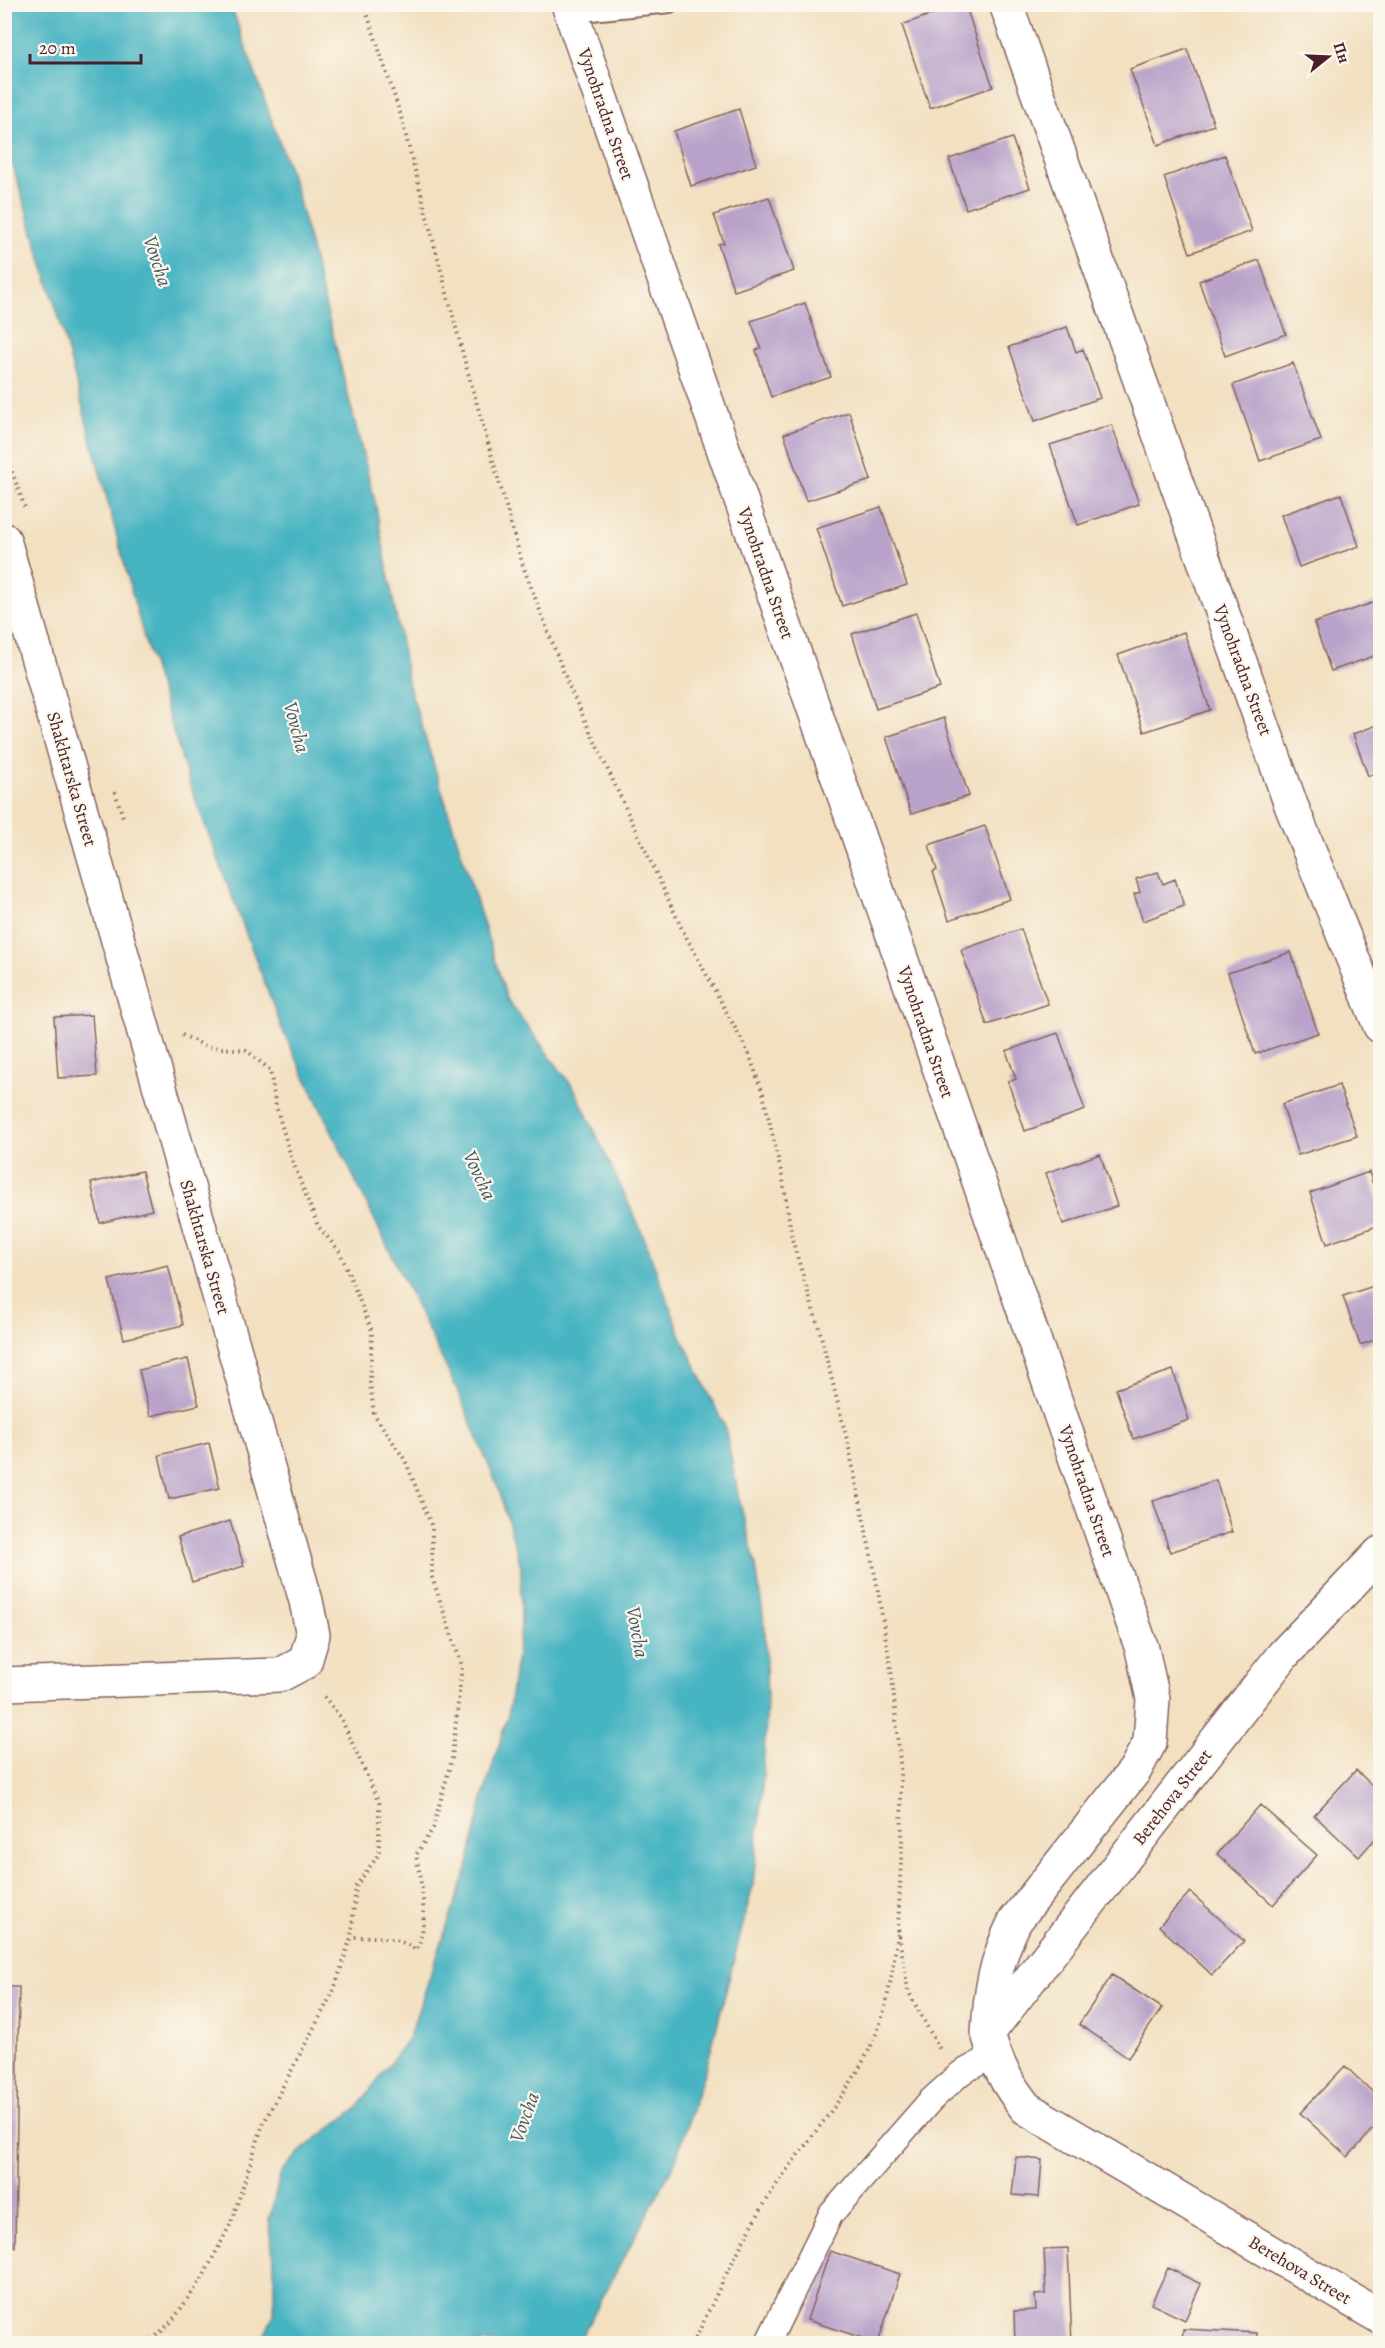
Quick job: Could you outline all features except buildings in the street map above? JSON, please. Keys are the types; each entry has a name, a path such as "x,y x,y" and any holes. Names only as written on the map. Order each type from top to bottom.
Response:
{"street":[{"name":"Vynohradna Street","path":"1006,4 1284,785 1380,1026"},
{"name":"Vynohradna Street","path":"570,9 1142,1649 1153,1699 1150,1742 1135,1770 1015,1921 1001,1950 990,1994 991,2044"},
{"name":"Shakhtarska Street","path":"4,540 306,1601 313,1635 305,1662"},
{"name":"Berehova Street","path":"767,2343 831,2214 931,2100 991,2044 1283,1655 1380,1553"},
{"path":"4,1684 280,1675 305,1662"},
{"name":"Berehova Street","path":"991,2044 1006,2083 1026,2108 1380,2317"}],"lane":[{"path":"570,9 670,4"}],"path":[{"path":"364,4 400,113 465,362 524,566 568,684 682,928 749,1054 763,1094 783,1180 792,1239 834,1390 876,1580 892,1677 900,1762 902,1840 898,1929 885,2008 874,2040 852,2079 774,2190 726,2274 693,2343"},
{"path":"174,1028 188,1040 208,1047 246,1050 270,1070 276,1106 292,1160 318,1226 340,1252 372,1331 370,1382 374,1414 405,1460 432,1527 432,1577 462,1666 452,1758 433,1828 416,1855 423,1894 420,1942 416,1950 402,1940 383,1937 351,1937"},
{"path":"148,2343 172,2321 202,2279 231,2223 263,2124 334,1990 351,1937 356,1886 379,1854 379,1803 341,1718 318,1690 305,1662"},
{"path":"898,1929 908,1991 936,2045 961,2073"}],"water":[{"name":"Vovcha","path":"4,5 233,5 234,14 296,189 375,502 409,686 507,999 575,1090 641,1230 681,1336 725,1427 739,1499 756,1566 765,1629 767,1701 762,1791 753,1885 708,2061 675,2162 578,2343 261,2343 274,2314 274,2264 269,2220 281,2172 304,2148 357,2108 409,2037 468,1866 484,1794 508,1715 521,1627 521,1566 499,1490 459,1394 282,1029 190,785 144,638 59,318 5,140"}]}
